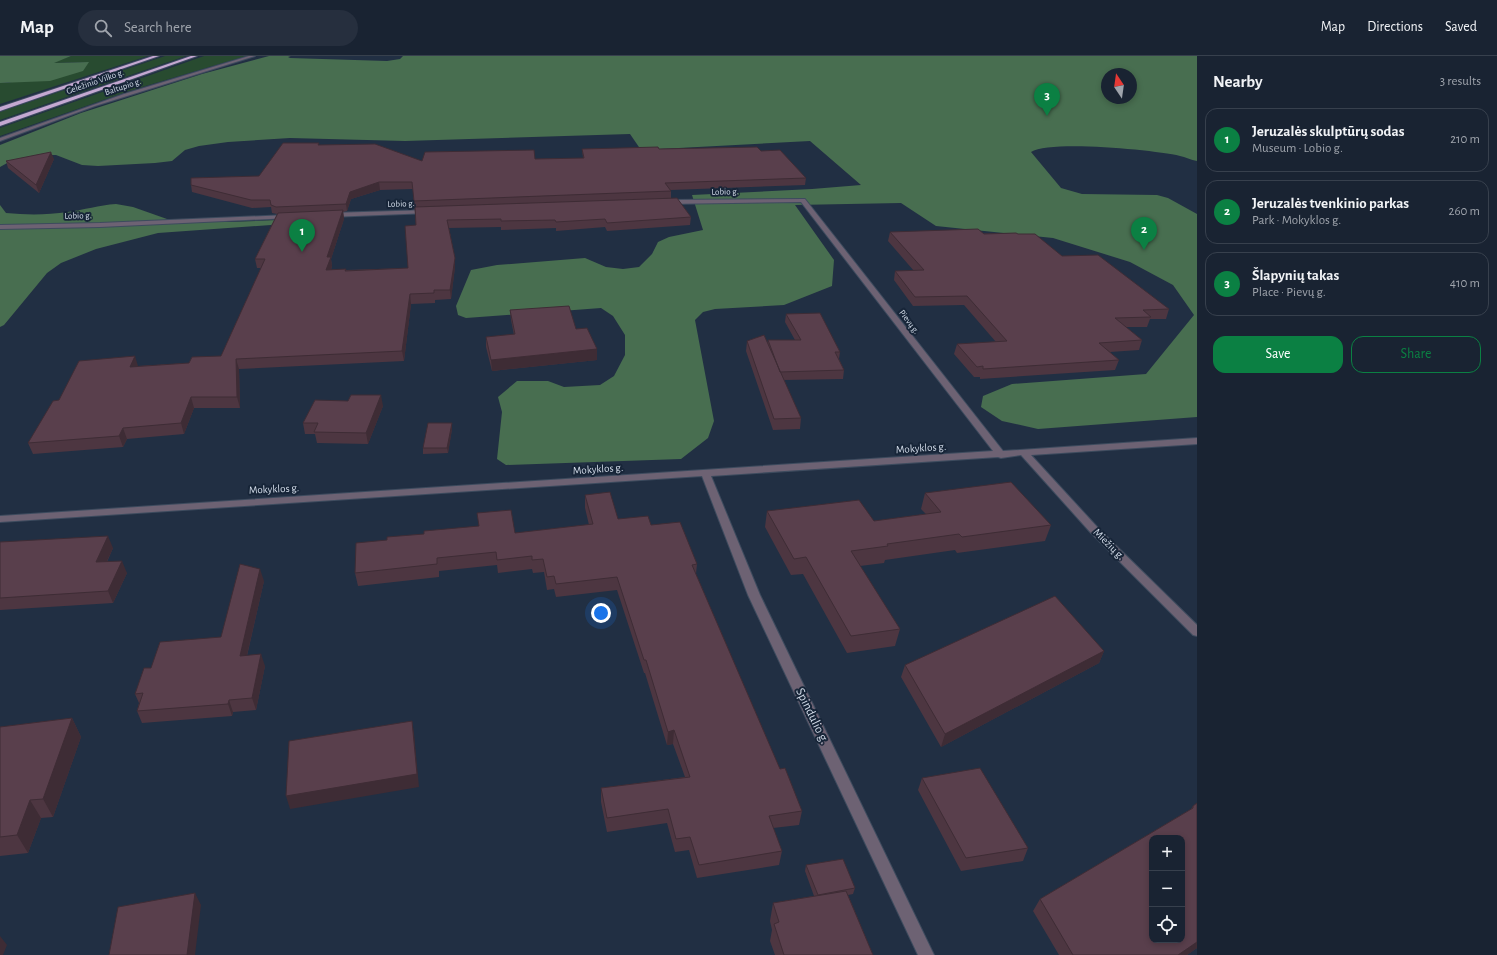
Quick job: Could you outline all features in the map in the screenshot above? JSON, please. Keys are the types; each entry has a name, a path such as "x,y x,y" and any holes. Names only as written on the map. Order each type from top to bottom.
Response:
{"highway":[{"name":"Geležinio Vilko g.","path":"0,109 157,56"},
{"name":"Geležinio Vilko g.","path":"0,124 194,56"}],"street":[{"name":"Baltupio g.","path":"0,140 116,97 253,56"},
{"name":"Lobio g.","path":"661,202 803,200"},
{"name":"Pievų g.","path":"803,200 1001,455"},
{"name":"Lobio g.","path":"324,216 432,212"},
{"name":"Lobio g.","path":"0,228 295,216"},
{"name":"Mokyklos g.","path":"0,519 1001,455 1197,441"},
{"name":"Miežių g.","path":"1024,453 1095,531 1197,632"},
{"name":"Spindulio g.","path":"706,474 754,595 926,955"}],"green space":[{"path":"0,56 71,56 54,63 89,62 83,71 50,81 0,83"},
{"path":"71,56 148,56 0,104 0,83 8,83 89,62 52,63"},
{"path":"165,56 186,56 0,120 0,112"},
{"path":"204,56 246,56 129,91 0,136 0,128"},
{"path":"269,56 387,61 400,59 403,56 1197,56 1197,161 1182,156 1149,151 1103,147 1080,146 1042,148 1031,152 1061,188 1082,194 1157,195 1168,198 1197,214 1197,417 1038,429 1002,421 981,407 983,396 1012,384 1146,374 1194,315 1173,285 1130,262 1053,238 936,226 901,203 795,205 834,260 832,286 784,305 715,309 703,312 695,320 714,421 708,438 681,459 506,465 497,459 502,412 498,397 517,381 548,381 564,387 600,385 614,376 625,355 625,335 613,316 601,308 466,318 458,315 456,306 471,270 497,265 585,258 606,267 623,269 639,267 652,254 658,242 669,237 703,230 692,195 861,185 810,141 641,150 630,134 405,141 290,138 228,142 199,146 185,150 172,161 155,163 98,166 82,165 56,155 44,155 9,162 0,167 0,145 81,113 202,74"},
{"path":"116,204 133,207 167,219 229,222 277,220 278,223 271,225 158,233 96,249 61,263 47,273 4,325 0,327 0,205 6,213 52,214"}],"building":[{"path":"283,143 319,143 318,145 375,144 422,161 425,152 534,150 535,159 584,158 582,149 757,147 761,151 780,150 806,178 665,183 671,191 414,201 412,182 379,182 350,192 346,204 276,207 271,205 270,200 251,200 191,185 191,178 259,176"},
{"path":"51,152 36,185 6,161"},
{"path":"677,198 691,217 607,223 605,219 556,222 555,220 501,221 501,219 447,220 455,258 450,290 434,290 434,293 410,294 402,351 236,359 237,397 191,397 181,423 123,428 119,436 28,443 53,401 59,400 79,361 135,356 130,367 189,363 192,357 221,356 265,259 255,259 278,213 343,210 327,257 331,257 326,270 346,269 345,271 408,268 405,226 416,225 415,207"},
{"path":"978,229 984,234 1035,234 1062,256 1098,255 1169,309 1143,310 1151,317 1115,318 1142,340 1099,343 1119,360 983,369 983,366 977,367 957,344 1007,341 967,296 915,297 895,271 924,270 890,232"},
{"path":"569,306 576,329 587,328 597,349 491,360 486,337 515,334 510,310"},
{"path":"820,313 840,352 835,352 844,370 780,372 768,340 801,340 786,314"},
{"path":"764,335 801,418 774,419 747,341"},
{"path":"351,395 381,395 366,433 314,432 318,423 303,423 315,400 348,401"},
{"path":"428,423 452,423 447,448 423,448"},
{"path":"1011,482 1051,525 962,537 959,534 887,544 888,546 851,551 900,629 851,636 806,557 794,559 767,511 859,500 874,521 941,512 925,493"},
{"path":"610,492 618,519 648,516 651,525 680,522 697,564 692,565 780,769 785,768 802,811 769,816 782,851 699,865 690,837 676,839 668,809 607,818 601,788 690,777 674,730 668,732 646,660 644,660 617,577 556,584 554,576 547,577 543,559 532,560 532,556 497,560 496,552 437,558 437,564 355,573 356,543 387,540 387,537 424,534 424,531 479,526 477,513 511,510 515,533 593,524 585,495"},
{"path":"108,536 96,562 122,561 108,591 0,598 0,542"},
{"path":"240,564 260,569 240,656 261,654 252,698 229,700 228,704 137,711 143,693 135,694 144,668 151,668 160,642 221,637"},
{"path":"1055,596 1104,651 945,734 905,665"},
{"path":"72,718 43,799 30,800 17,835 0,837 0,727"},
{"path":"412,721 417,774 286,796 289,741"},
{"path":"980,768 1028,848 966,858 922,778"},
{"path":"1197,803 1197,942 1178,955 1073,955 1040,899 1193,808 1193,806"},
{"path":"843,859 855,888 818,895 806,865"},
{"path":"846,891 873,955 784,955 774,924 779,922 773,903"},
{"path":"195,893 187,955 109,955 118,907"}],"place":[{"name":"Šlapynių takas","path":"1047,116"},
{"name":"Jeruzalės tvenkinio parkas","path":"1144,250"},
{"name":"Jeruzalės skulptūrų sodas","path":"302,252"}]}
